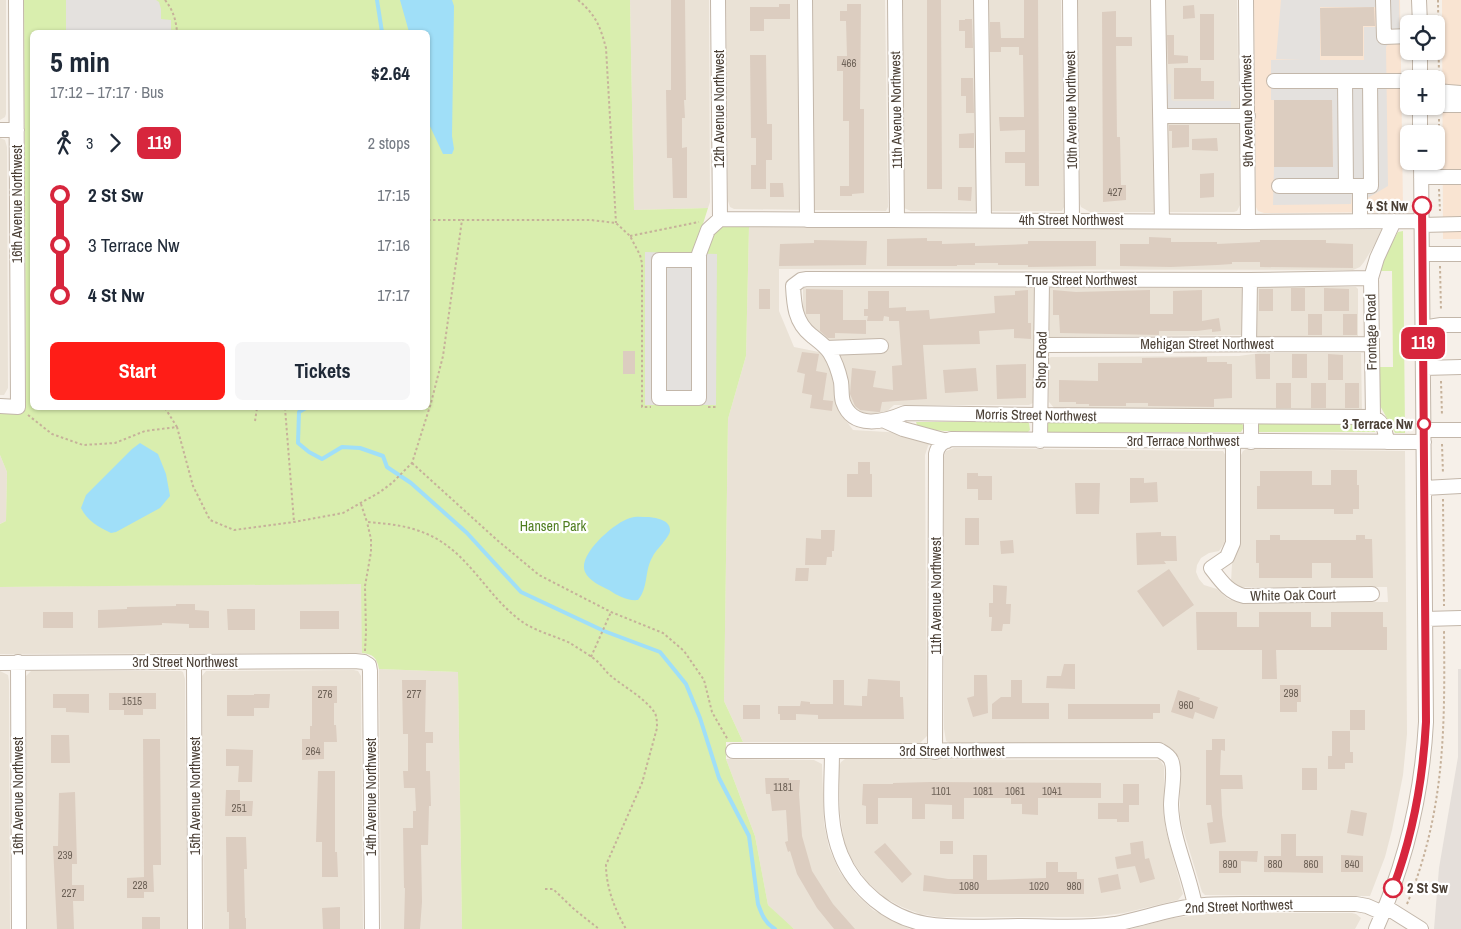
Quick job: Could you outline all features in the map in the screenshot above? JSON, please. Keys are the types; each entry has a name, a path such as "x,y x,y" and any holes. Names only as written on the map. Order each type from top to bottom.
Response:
{"street":[{"name":"16th Avenue Northwest","path":"16,0 18,407"},
{"name":"12th Avenue Northwest","path":"718,0 720,219"},
{"path":"805,0 807,220"},
{"name":"11th Avenue Northwest","path":"894,0 896,220"},
{"path":"981,0 984,220"},
{"name":"10th Avenue Northwest","path":"1070,0 1072,220"},
{"path":"1158,0 1162,221"},
{"name":"9th Avenue Northwest","path":"1246,0 1248,222"},
{"path":"1383,0 1384,37 1400,36"},
{"path":"1419,0 1420,15"},
{"path":"1274,81 1400,81"},
{"path":"1345,81 1353,186 1360,221"},
{"path":"1279,186 1371,186 1370,81"},
{"path":"1445,92 1461,93"},
{"path":"1445,105 1461,105"},
{"path":"1160,116 1248,116"},
{"path":"0,130 17,130"},
{"path":"1376,929 1402,866 1412,830 1420,785 1426,722 1421,170"},
{"path":"1421,177 1461,177"},
{"path":"699,260 659,260 659,398 699,398 699,260 699,254 708,230 720,219"},
{"name":"4th Street Northwest","path":"720,219 1394,221 1461,224"},
{"name":"Frontage Road","path":"1373,417 1371,278 1376,258 1394,221"},
{"path":"1422,254 1461,254"},
{"name":"True Street Northwest","path":"793,286 801,280 807,279 1250,280 1371,278"},
{"name":"Shop Road","path":"1040,441 1042,280"},
{"path":"1249,344 1250,280"},
{"name":"Morris Street Northwest","path":"793,286 797,318 804,329 831,354 840,381 843,401 850,414 860,421 885,421 906,413 1373,417"},
{"path":"1422,328 1441,324 1461,325"},
{"name":"Mehigan Street Northwest","path":"1042,345 1371,344"},
{"path":"826,348 881,346"},
{"path":"1423,368 1461,367"},
{"path":"0,406 18,407"},
{"path":"1251,417 1251,442"},
{"path":"1373,417 1383,425 1387,442"},
{"name":"3rd Terrace Northwest","path":"885,421 902,429 944,442 951,439 1387,442 1461,430"},
{"name":"11th Avenue Northwest","path":"935,752 936,454 939,446 944,442"},
{"name":"White Oak Court","path":"1233,442 1234,543 1227,557 1211,568 1228,589 1234,594 1244,596 1372,594"},
{"path":"1424,488 1461,486"},
{"path":"1425,619 1461,618"},
{"name":"3rd Street Northwest","path":"0,663 355,661 366,664"},
{"name":"16th Avenue Northwest","path":"18,662 19,929"},
{"name":"15th Avenue Northwest","path":"194,662 196,929"},
{"name":"14th Avenue Northwest","path":"366,664 370,671 372,929"},
{"name":"3rd Street Northwest","path":"734,750 935,752 1159,750 1169,756 1173,766 1171,807 1174,829 1195,906"},
{"name":"2nd Street Northwest","path":"832,750 831,815 835,838 841,856 851,874 872,898 902,916 927,924 1071,928 1114,924 1168,910 1195,906 1230,904 1356,904 1384,910 1421,929"}],"path":[{"path":"165,0 174,16 177,30"},
{"path":"430,220 591,220 616,223 606,48 602,31 591,11 578,0"},
{"path":"630,236 720,219"},
{"path":"430,406 443,356 462,220"},
{"path":"18,407 52,434 83,445 115,443 146,431 176,427"},
{"path":"165,410 176,427 193,486 210,520 234,530 343,513 361,504 392,482 412,462 429,410"},
{"path":"255,421 257,410"},
{"path":"285,410 294,522"},
{"path":"412,462 497,540 540,575 611,612 663,633 684,651 704,680 712,712 734,750"},
{"path":"361,504 371,540 371,552 365,586 366,664"},
{"path":"367,522 396,524 417,529 438,540 459,554 503,607 525,624 571,644 599,663 609,675 648,705 654,712 657,721 654,742 645,776 606,865 606,874 615,907 626,929"},
{"path":"590,657 611,612"},
{"path":"545,889 552,889 599,929"}],"shaded area":[{"path":"0,0 6,0 6,114 0,120"},
{"path":"66,0 156,0 159,2 161,9 161,19 171,20 171,30 66,30"},
{"path":"630,0 709,0 710,202 708,208 634,210"},
{"path":"726,0 885,0 888,207 886,211 734,209 730,207 728,201"},
{"path":"903,0 1061,0 1064,207 1062,211 911,211 904,208"},
{"path":"1078,0 1237,0 1240,205 1237,211 1090,212 1081,207"},
{"path":"1254,0 1400,0 1400,115 1402,115 1402,125 1400,125 1400,170 1402,170 1403,207 1401,212 1264,213 1258,211 1256,207"},
{"path":"1281,0 1399,0 1400,44 1388,44 1386,47 1388,186 1366,199 1352,194 1351,204 1273,205 1274,167 1333,167 1332,100 1271,100 1271,60 1301,59 1276,59","holes":["1320,7 1377,7 1377,27 1364,27 1364,60 1320,60"]},
{"path":"1442,0 1461,0 1461,239 1443,239 1445,125 1443,125 1442,115 1445,115 1445,70 1442,70 1442,60 1445,60 1445,15 1442,15"},
{"path":"1163,84 1171,84 1171,99 1173,101 1231,101 1231,120 1163,120"},
{"path":"0,138 5,140 7,147 8,388 4,395 0,395"},
{"path":"749,227 1381,230 1377,241 1364,262 1360,267 1353,270 779,269 779,311 794,347 824,353 831,370 836,403 841,414 853,430 904,433 932,439 925,455 927,736 920,743 743,742 724,701 728,419 746,356"},
{"path":"645,252 717,254 716,405 645,405"},
{"path":"1257,287 1356,287 1358,289 1358,336 1257,338 1255,336"},
{"path":"803,288 1035,288 1033,403 1029,405 894,405 883,415 856,412 803,314"},
{"path":"1050,288 1242,288 1242,335 1050,337"},
{"path":"1260,353 1361,353 1362,413 1055,409 1049,402 1049,358 1051,357 1239,356"},
{"path":"954,448 1223,451 1226,456 1225,542 1219,551 1209,553 1201,558 1196,572 1204,585 1217,589 1228,599 1238,602 1388,602 1387,587 1238,587 1231,582 1232,564 1239,548 1241,537 1240,457 1243,451 1246,449 1405,451 1407,734 1403,775 1392,830 1385,857 1370,896 1205,895 1202,892 1182,826 1180,815 1180,761 1175,752 1163,743 950,743 946,741 944,729 944,456 946,451"},
{"path":"0,455 7,472 6,521 0,524"},
{"path":"362,583 362,653 0,654 0,587"},
{"path":"379,669 458,672 462,929 381,929"},
{"path":"1458,669 1461,669 1461,929 1434,929 1439,868 1458,757"},
{"path":"0,671 8,675 9,681 10,929 0,929"},
{"path":"31,671 183,672 185,679 187,929 27,929 26,676"},
{"path":"206,671 358,671 361,676 363,929 204,929 202,676"},
{"path":"726,759 814,760 822,764 824,824 829,848 839,871 856,894 873,910 910,929 794,929 784,921 768,905 755,836"},
{"path":"845,759 1160,760 1164,766 1165,827 1183,894 1178,900 1124,913 1092,917 939,917 920,914 902,907 885,898 867,882 851,859 844,841 840,813 839,766"},
{"path":"1216,913 1352,913 1361,918 1355,929 1131,929 1173,918"}],"green space":[{"name":"Hansen Park","path":"24,0 630,0 634,210 708,208 702,227 749,227 746,356 728,419 724,701 743,742 726,742 726,759 755,836 768,905 794,929 462,929 458,672 379,669 374,657 362,653 361,584 0,587 0,524 6,521 7,472 0,455 0,413 17,412 26,406"},
{"path":"1403,231 1405,433 1395,433 1378,402 1378,367 1393,367 1392,271 1380,271 1378,267 1398,232"},
{"path":"1049,421 1241,422 1244,427 1241,432 1048,432 1046,427"},
{"path":"916,422 1027,422 1029,423 1030,430 1028,432 944,431 918,428"},
{"path":"1259,424 1372,424 1376,429 1375,432 1258,432 1257,426"}],"water":[{"path":"400,0 452,0 454,6 452,136 454,149 452,154 443,154 430,126 430,30 408,30"},
{"path":"140,443 158,454 166,474 170,496 160,508 111,533 90,520 81,508 86,495"},
{"path":"634,517 659,519 668,524 670,533 650,561 644,590 638,600 630,600 619,596 589,578 585,572 584,565 592,548 599,540 623,521"}],"building":[{"path":"671,0 685,0 686,100 684,100 685,118 682,118 682,148 687,147 687,198 673,198 672,158 667,158 666,90 671,90"},
{"path":"927,0 941,0 942,189 927,189"},
{"path":"1024,0 1038,0 1039,186 1025,186 1025,163 1005,163 1005,152 1025,152 1025,130 1000,131 999,117 1024,117 1023,55 1019,55 1019,47 1001,47 1001,52 990,52 990,22 1000,22 1001,38 1024,38"},
{"path":"779,4 790,4 790,19 764,19 764,31 750,31 750,7 779,7"},
{"path":"847,4 861,4 860,109 864,109 864,193 840,196 840,186 849,186 849,121 843,121 843,71 837,71 837,56 847,56 846,21 840,21 840,11 847,11"},
{"path":"1194,5 1195,18 1183,19 1183,6"},
{"path":"1374,7 1375,26 1363,26 1363,56 1321,56 1320,8"},
{"path":"1116,11 1116,37 1132,37 1132,46 1116,46 1117,137 1120,137 1121,185 1126,185 1126,200 1103,202 1102,12"},
{"path":"1200,14 1214,14 1214,60 1200,60"},
{"path":"972,19 973,48 965,48 965,31 959,31 959,20"},
{"path":"1167,35 1174,35 1174,55 1188,56 1188,63 1168,64"},
{"path":"750,55 766,55 767,124 772,124 772,160 766,160 766,189 751,189 751,165 756,165 756,138 751,138"},
{"path":"1174,68 1201,68 1201,81 1214,81 1214,99 1174,99"},
{"path":"961,78 973,78 974,113 966,113 966,96 961,96"},
{"path":"1274,100 1332,100 1333,167 1274,167"},
{"path":"1169,125 1189,125 1189,147 1172,148 1172,131 1169,131"},
{"path":"974,133 974,148 959,148 959,134"},
{"path":"1217,138 1218,151 1192,150 1192,139"},
{"path":"1214,173 1214,197 1200,198 1200,174"},
{"path":"770,183 783,183 784,197 770,197"},
{"path":"958,187 972,187 971,201 958,200"},
{"path":"1149,237 1171,238 1171,242 1217,242 1217,244 1260,242 1260,240 1326,240 1326,243 1353,244 1353,268 1260,267 1260,262 1232,262 1232,264 1171,267 1120,266 1120,244 1149,244"},
{"path":"927,238 927,241 942,241 942,244 975,243 975,246 1028,244 1028,241 1096,241 1096,266 1028,267 1028,265 975,263 975,265 957,266 887,266 887,239"},
{"path":"814,240 867,241 866,265 779,266 780,244 814,243"},
{"path":"1291,288 1305,288 1305,311 1291,311"},
{"path":"1324,288 1349,289 1349,311 1324,311"},
{"path":"759,289 770,289 770,309 759,309"},
{"path":"806,289 843,290 843,320 866,320 866,334 835,333 835,338 828,338 820,331 820,314 806,314"},
{"path":"1259,289 1273,289 1273,311 1259,311"},
{"path":"1028,290 1028,323 1031,323 1031,339 1014,338 1014,329 979,331 980,344 923,345 927,399 882,402 880,412 860,410 855,406 850,394 852,368 876,371 873,387 893,390 892,366 902,365 899,321 889,321 889,317 884,316 883,321 867,321 868,316 864,316 864,309 868,309 868,291 889,291 889,308 906,307 906,311 929,310 930,319 995,313 994,296 1015,295 1015,291"},
{"path":"1053,290 1076,292 1150,290 1150,314 1173,314 1173,291 1202,290 1202,321 1219,318 1221,331 1212,332 1212,329 1159,331 1159,335 1060,333 1059,315 1053,315"},
{"path":"1308,314 1322,314 1322,335 1308,335"},
{"path":"1343,314 1357,314 1357,335 1343,335"},
{"path":"623,351 635,351 635,374 623,374"},
{"path":"802,352 819,354 816,371 827,373 823,400 833,401 832,411 810,408 812,395 802,393 805,374 797,372"},
{"path":"1255,354 1270,354 1270,379 1256,379"},
{"path":"1292,354 1307,354 1307,378 1292,378"},
{"path":"1328,354 1343,355 1343,380 1328,380"},
{"path":"1207,357 1207,362 1227,362 1227,364 1232,364 1232,398 1214,399 1214,407 1148,406 1148,403 1126,403 1126,406 1089,406 1089,404 1076,404 1076,402 1059,402 1059,380 1098,381 1098,363 1142,363 1142,358"},
{"path":"1026,364 1026,398 997,399 996,365"},
{"path":"976,368 978,391 945,393 943,370"},
{"path":"1276,383 1291,383 1291,408 1276,408"},
{"path":"1311,383 1326,383 1326,408 1311,408"},
{"path":"1345,383 1359,383 1359,408 1345,408"},
{"path":"858,462 870,462 872,497 847,497 847,474 858,474"},
{"path":"1331,470 1357,470 1359,509 1353,509 1353,514 1334,514 1334,509 1257,509 1257,486 1260,486 1260,471 1312,471 1312,485 1331,485"},
{"path":"967,473 978,473 978,476 992,476 992,500 978,500 978,489 967,489"},
{"path":"1130,478 1144,478 1144,483 1157,482 1158,502 1130,503"},
{"path":"1075,483 1100,483 1099,514 1076,514"},
{"path":"965,518 979,518 979,545 965,545"},
{"path":"821,530 835,530 832,557 827,557 826,565 805,565 806,538 821,539"},
{"path":"1161,532 1161,536 1176,536 1177,561 1164,561 1166,564 1137,565 1136,533"},
{"path":"1270,535 1280,535 1280,540 1356,540 1356,535 1365,535 1365,539 1372,539 1373,578 1331,578 1331,563 1312,563 1312,578 1259,578 1259,563 1256,563 1256,540 1270,540"},
{"path":"1013,540 1014,553 1001,554 1000,541"},
{"path":"796,568 809,568 808,581 795,581"},
{"path":"1169,569 1194,605 1163,627 1137,591"},
{"path":"993,585 1007,586 1006,604 1011,604 1010,624 1003,624 1002,631 991,631 992,617 989,617 989,603 993,603"},
{"path":"176,604 195,604 195,610 209,611 209,628 189,628 189,624 162,623 162,625 98,628 98,610 127,609 127,607 176,606"},
{"path":"227,609 255,609 255,630 228,630"},
{"path":"300,611 339,611 339,629 300,629"},
{"path":"43,612 73,612 73,628 43,628"},
{"path":"1196,612 1237,612 1237,627 1259,627 1259,612 1311,612 1311,627 1331,627 1331,612 1383,612 1383,627 1387,627 1387,650 1276,650 1277,679 1262,679 1262,650 1197,650"},
{"path":"1064,664 1075,664 1075,689 1046,688 1047,676 1061,676"},
{"path":"974,675 987,675 988,713 973,717 967,698 974,696"},
{"path":"868,679 900,681 900,697 903,697 904,719 818,719 818,715 796,714 796,720 780,720 778,706 800,706 801,701 810,702 810,704 833,704 833,680 844,680 844,705 862,706 862,696 867,696"},
{"path":"402,680 426,680 425,732 433,732 433,743 426,743 426,771 430,771 431,806 429,806 428,845 421,845 422,902 420,929 404,929 403,828 413,828 413,811 416,811 415,788 404,788 403,771 408,771 408,734 403,734"},
{"path":"1011,680 1022,680 1022,703 1049,703 1049,719 992,719 992,704 1001,697 1011,697"},
{"path":"1280,685 1301,685 1301,702 1297,702 1297,712 1280,712"},
{"path":"312,686 337,686 337,703 334,703 334,725 336,725 337,742 324,742 324,759 302,760 302,739 310,739 310,726 312,726"},
{"path":"1178,690 1218,707 1214,719 1195,712 1193,719 1171,712"},
{"path":"109,693 156,693 156,709 143,709 143,715 124,715 124,710 109,710"},
{"path":"53,694 89,694 89,713 66,712 66,708 53,708"},
{"path":"270,694 269,708 254,708 254,716 227,716 227,695"},
{"path":"1068,704 1160,704 1160,713 1153,713 1153,719 1068,719"},
{"path":"743,705 760,705 760,719 743,719"},
{"path":"1350,710 1365,710 1365,730 1350,730"},
{"path":"1332,731 1350,731 1350,752 1353,752 1353,763 1345,763 1345,769 1328,769 1328,756 1332,756"},
{"path":"51,735 69,735 70,763 51,763"},
{"path":"143,739 160,739 161,865 153,865 154,892 144,892 144,898 127,898 127,878 144,877"},
{"path":"1212,739 1225,739 1225,751 1221,750 1220,775 1242,775 1243,789 1221,789 1226,842 1210,844 1207,823 1213,822 1211,805 1206,805 1206,750 1212,750"},
{"path":"226,749 253,750 252,782 238,782 239,766 226,766"},
{"path":"1302,768 1317,768 1317,790 1302,790"},
{"path":"318,771 335,771 335,852 337,852 338,877 322,877 322,842 316,842"},
{"path":"765,778 800,780 802,836 812,871 833,904 855,929 834,929 817,908 797,874 790,851 788,852 785,842 788,841 786,810 772,811 770,794 766,794"},
{"path":"930,782 1101,783 1101,798 1038,798 1038,815 1022,814 1022,804 1011,804 1011,798 964,798 964,819 952,819 952,805 925,804 925,819 912,819 912,798 878,798 878,824 866,824 866,806 862,805 863,784"},
{"path":"1123,784 1139,784 1139,805 1129,805 1129,822 1117,822 1117,819 1098,819 1098,803 1123,803"},
{"path":"226,790 240,790 240,801 253,801 252,816 225,816"},
{"path":"75,792 77,864 72,864 72,885 84,885 84,901 73,901 74,929 57,929 53,846 58,846 59,793"},
{"path":"1351,810 1367,813 1363,836 1347,833"},
{"path":"1281,834 1296,834 1296,856 1323,856 1323,873 1264,872 1264,856 1281,856"},
{"path":"226,837 246,837 247,869 244,869 246,929 229,929"},
{"path":"940,841 953,841 953,854 940,854"},
{"path":"1143,841 1145,859 1149,858 1155,879 1140,883 1135,866 1117,869 1115,857 1131,854 1130,843"},
{"path":"885,843 912,874 902,883 874,852"},
{"path":"1219,851 1258,851 1257,862 1241,861 1241,873 1219,873"},
{"path":"973,855 987,855 987,880 1046,878 1046,862 1058,862 1058,872 1077,872 1077,879 1084,879 1084,894 955,894 923,891 924,875 948,879 973,879"},
{"path":"1341,855 1363,856 1363,872 1341,872"},
{"path":"1118,874 1121,889 1101,893 1098,878"},
{"path":"340,907 340,929 323,929 322,908"},
{"path":"142,917 160,917 160,929 142,929"}],"waterway":[{"path":"377,0 382,30"},
{"path":"302,410 299,412 298,443 309,452 322,459 342,447 360,448 383,456 387,467 411,483 467,533 521,592 604,631 660,652 686,684 700,718 719,778 749,836 758,904 764,918 775,929"}],"bus line":[{"name":"119","path":"1393,888 1402,866 1412,830 1424,755 1426,722 1422,206"}],"place":[{"name":"4 St Nw","path":"1422,206"},
{"name":"3 Terrace Nw","path":"1424,424"},
{"name":"2 St Sw","path":"1393,888"}]}
